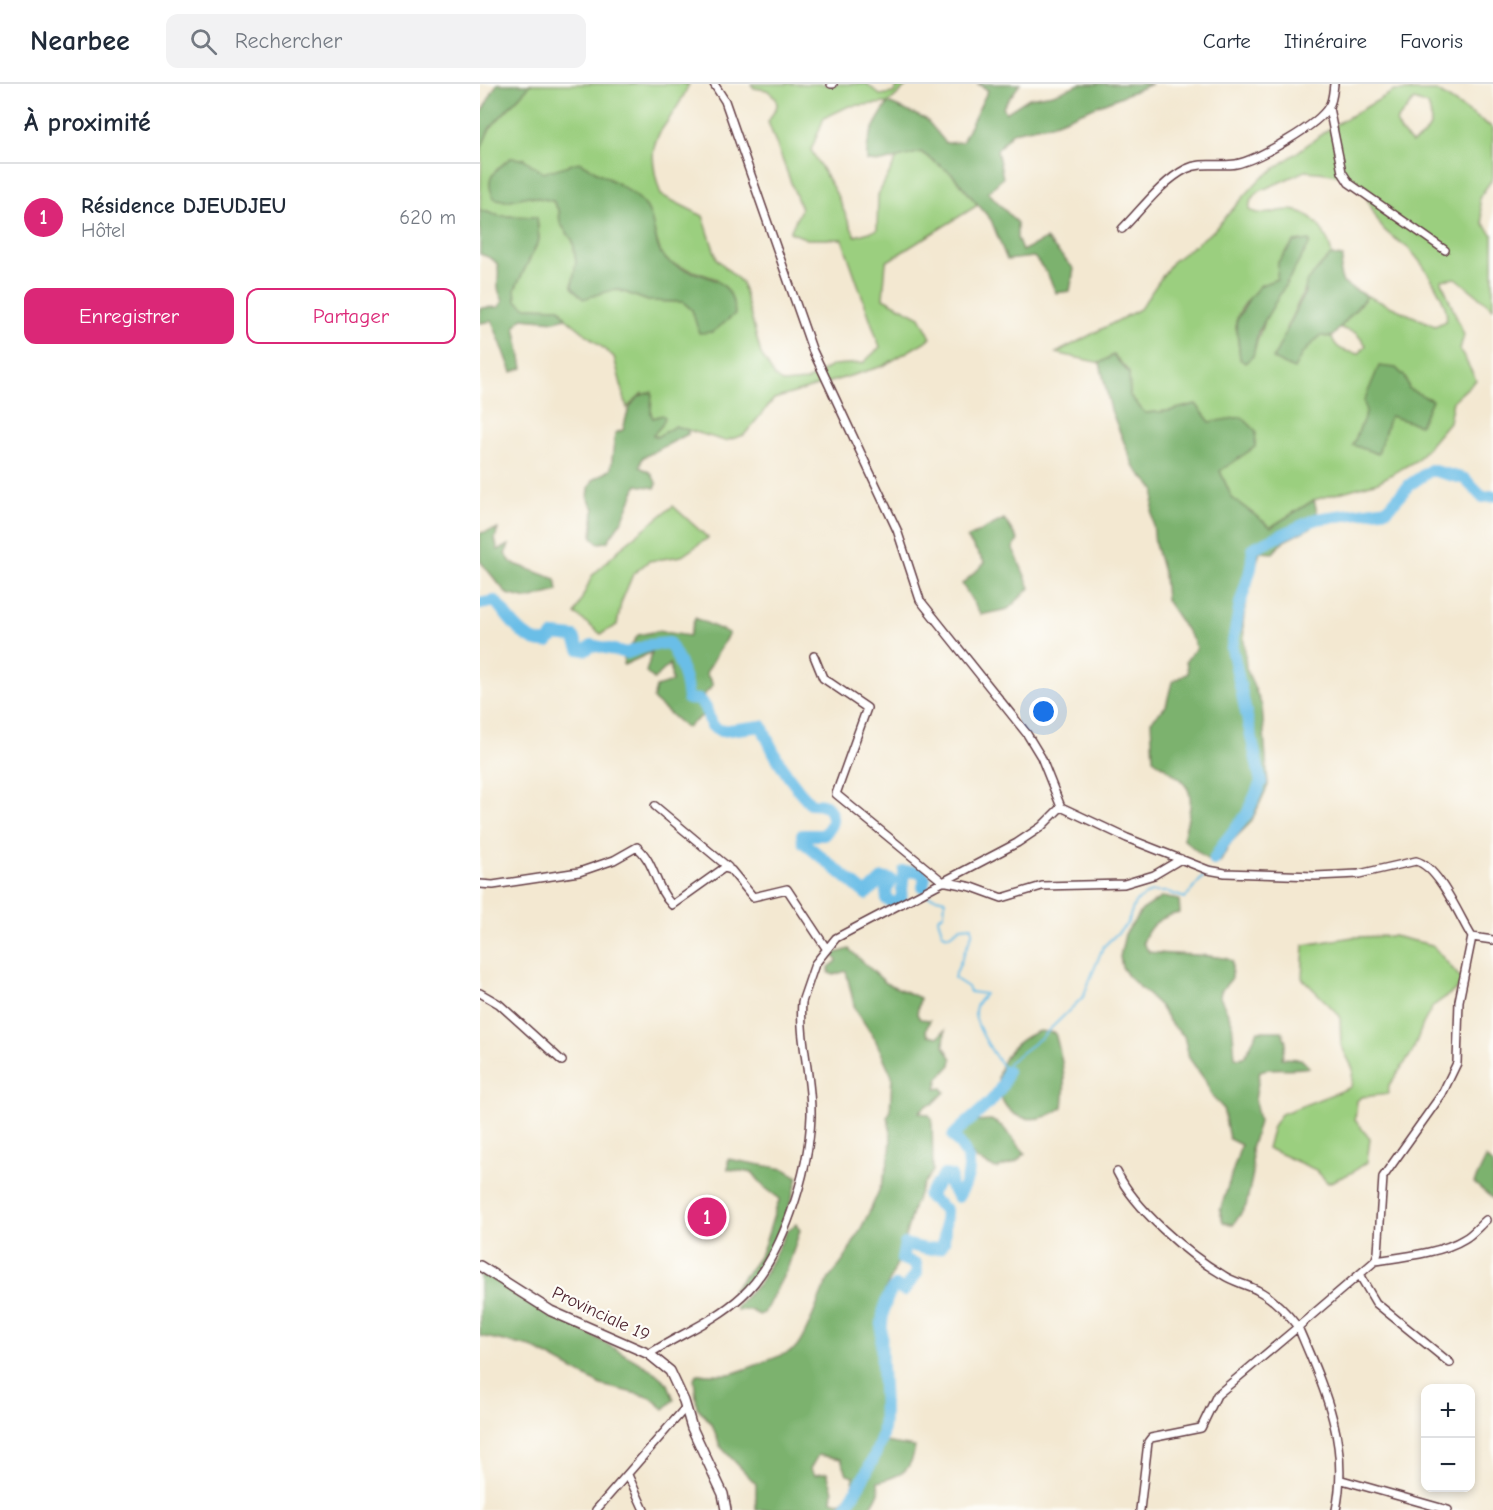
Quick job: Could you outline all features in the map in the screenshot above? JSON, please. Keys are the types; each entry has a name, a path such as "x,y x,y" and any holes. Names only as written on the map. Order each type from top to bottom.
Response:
{"main road":[{"name":"Provinciale 19","path":"480,1266 551,1311 649,1354 670,1371 686,1407 692,1428 723,1494 726,1510"}],"street":[{"path":"1334,84 1329,108 1342,172 1349,183 1445,250"},
{"path":"716,85 725,101 812,349 897,530 920,600 1027,734 1041,757 1061,807 1127,838 1208,870 1226,873 1315,876 1359,874 1416,861 1424,863 1436,875 1473,937 1459,1001 1457,1063 1442,1094 1383,1177 1378,1253 1375,1261 1217,1395 1201,1428 1151,1438 1148,1442 1140,1510"},
{"path":"1122,229 1174,177 1188,168 1204,164 1238,164 1264,155 1329,108"},
{"path":"814,656 823,678 867,708 836,794 942,881 972,887 1002,898 1042,886 1124,884 1154,875 1181,859"},
{"path":"655,806 728,867 753,897 787,889 826,948"},
{"path":"649,1354 706,1322 742,1296 758,1278 781,1235 800,1182 811,1115 802,1002 806,984 826,948 849,930 900,906 942,881 1017,843 1041,827 1061,807"},
{"path":"480,884 494,885 579,872 614,860 637,847 648,858 661,891 672,904 728,867"},
{"path":"1473,937 1493,940"},
{"path":"480,993 499,1004 562,1061"},
{"path":"1117,1172 1129,1191 1184,1249 1225,1277 1259,1290 1279,1306 1298,1327 1338,1435 1342,1480 1336,1510"},
{"path":"1375,1261 1405,1257 1452,1244 1465,1239 1486,1220"},
{"path":"1360,1276 1376,1303 1450,1363"},
{"path":"596,1510 686,1407"},
{"path":"628,1475 644,1510"},
{"path":"1342,1480 1448,1510"}],"green space":[{"path":"497,84 531,84 490,128 480,151 480,115"},
{"path":"531,84 689,84 681,101 659,134 655,145 653,157 661,195 703,216 717,259 742,283 761,354 775,377 783,383 806,381 833,365 863,363 880,347 842,239 807,239 790,232 801,209 768,122 777,106 776,98 767,90 754,88 751,84 867,84 880,95 893,93 900,84 909,84 888,103 849,106 824,118 811,150 836,193 855,236 877,230 878,195 897,158 920,152 952,174 978,205 886,262 883,298 920,317 931,338 883,366 774,399 744,435 725,441 675,426 657,437 653,435 653,418 642,393 627,408 614,357 566,318 560,308 525,307 516,300 515,289 539,240 537,217 500,216 480,210 482,143 490,128","holes":["524,159 543,173 647,208 661,254 670,263 717,279 692,310 683,302 648,301 616,289 572,287 576,262 573,241 560,223 559,211 553,201 529,196"]},
{"path":"978,84 1020,84 1003,107 1006,113 1029,98 1053,94 1080,84 1152,84 1052,124 1013,132 997,150 1003,178 988,192 1017,223 1017,238 1022,251 1046,239 1074,269 1070,291 1056,293 1047,273 1034,257 1007,260 991,220 952,174 921,152 882,162 867,161 870,137 888,103 926,119 946,143 962,142 988,90"},
{"path":"1394,91 1437,91 1493,128 1493,178 1479,198 1483,223 1493,235 1493,308 1456,278 1441,280 1464,335 1460,349 1476,380 1453,401 1449,422 1417,460 1378,482 1314,500 1271,527 1232,498 1220,471 1210,422 1196,404 1169,411 1145,413 1130,396 1129,372 1114,355 1100,363 1056,353 1140,309 1172,262 1213,231 1258,181 1333,126","holes":["1414,100 1428,105 1431,123 1427,132 1412,143 1401,132 1396,122","1305,171 1336,175 1354,183 1364,193 1384,229 1409,249 1428,273 1444,304 1446,321 1435,326 1367,296 1340,328 1356,333 1366,345 1359,354 1339,348 1332,337 1320,336 1302,354 1286,328 1305,288 1317,270 1332,255 1327,240 1318,225 1313,219 1299,211 1284,210 1265,214 1249,210 1251,199 1260,191","1277,279 1273,299 1253,356 1240,359 1236,325 1238,315 1246,301","1405,377 1409,389 1390,416 1353,445 1366,413"]},
{"path":"510,158 524,159 543,173 579,162 625,188 642,201 647,208 657,244 664,257 679,268 720,283 727,289 735,314 713,332 699,333 692,310 683,302 648,301 616,289 583,299 572,287 576,262 573,241 560,223 559,211 553,201 529,196 506,201 494,198 490,185 492,175"},
{"path":"480,210 500,216 537,217 539,240 515,289 516,300 525,307 560,308 566,318 555,321 522,318 515,326 523,368 512,372 492,321 480,323 480,308 499,307 503,301 498,289 498,266 493,260 480,254"},
{"path":"1309,240 1310,243 1258,332 1253,356 1245,363 1240,359 1236,322 1250,297 1261,285 1277,279 1278,262 1294,242"},
{"path":"1331,255 1343,257 1340,274 1343,283 1367,296 1332,337 1320,336 1302,354 1294,369 1273,359 1305,292 1306,282"},
{"path":"1113,355 1129,373 1130,396 1145,413 1169,411 1196,404 1210,422 1242,417 1256,431 1255,447 1220,471 1232,498 1271,527 1314,500 1317,512 1312,527 1284,541 1273,553 1260,552 1247,593 1243,623 1246,668 1262,706 1268,785 1251,822 1231,842 1220,863 1208,860 1183,839 1190,810 1189,792 1178,778 1153,759 1151,721 1166,706 1172,682 1188,673 1186,661 1196,648 1166,600 1164,576 1155,544 1152,513 1155,490 1134,467 1111,410 1100,363"},
{"path":"1379,366 1396,368 1405,377 1409,389 1432,400 1420,425 1390,416 1378,454 1353,445 1366,413 1364,401"},
{"path":"652,392 651,414 653,418 662,415 665,417 662,425 653,435 657,437 675,426 688,430 688,434 642,458 640,467 651,473 657,484 655,488 637,485 623,519 607,542 598,543 592,537 594,509 588,498 589,488 593,480 611,469 615,433 623,430 631,405 639,397"},
{"path":"673,506 708,538 682,556 649,561 633,574 621,603 617,625 601,634 575,614 592,576 625,544"},
{"path":"1004,519 1018,540 1013,548 1030,588 1008,609 981,615 962,584 985,563 967,538"},
{"path":"498,529 495,539 498,550 509,545 505,554 512,563 556,579 558,591 528,599 507,594 480,561 480,533"},
{"path":"695,618 729,633 706,673 713,685 703,696 711,709 686,728 653,699 656,687 672,682 670,664 654,679 646,672 652,652 624,665 624,657 638,635 658,631 689,636"},
{"path":"1162,897 1179,900 1180,913 1167,916 1148,931 1143,943 1149,952 1219,957 1232,961 1232,978 1221,991 1220,997 1232,1022 1235,1057 1245,1056 1258,1031 1282,1031 1286,1042 1282,1058 1301,1059 1309,1067 1260,1071 1255,1100 1259,1122 1251,1149 1253,1173 1246,1206 1233,1225 1223,1222 1220,1211 1241,1145 1229,1139 1223,1108 1212,1096 1205,1080 1189,1058 1184,1036 1171,1024 1160,1006 1128,976 1122,967 1120,957 1125,934 1142,910"},
{"path":"1393,936 1432,945 1465,983 1433,1006 1412,1053 1389,1085 1388,1094 1361,1097 1357,1101 1355,1120 1370,1139 1367,1162 1351,1173 1328,1183 1316,1170 1267,1148 1273,1126 1281,1114 1351,1087 1353,1069 1341,1045 1340,1016 1302,978 1304,945 1353,937"},
{"path":"849,949 886,983 920,998 917,1014 920,1019 930,1020 926,1030 928,1035 938,1037 945,1030 944,1046 952,1059 951,1065 939,1078 936,1089 942,1088 945,1092 933,1104 927,1105 919,1112 929,1115 932,1119 933,1171 923,1185 914,1205 899,1259 885,1291 878,1325 881,1378 879,1434 885,1442 915,1447 911,1462 904,1472 878,1482 879,1493 870,1508 756,1510 756,1484 720,1446 712,1424 697,1407 694,1378 697,1374 733,1373 796,1348 805,1334 827,1282 844,1260 872,1208 880,1189 890,1152 891,1134 887,1117 890,1112 892,1076 875,1039 855,1009 846,971 834,975 829,973 829,967 837,961 833,954","holes":["818,1455 841,1459 847,1474 854,1476 852,1489 841,1503 832,1500 833,1491 827,1473 815,1475 810,1469"]},
{"path":"1039,1031 1055,1033 1063,1070 1063,1107 1042,1118 1024,1118 1010,1110 1001,1096 998,1079 1003,1061 1016,1044"},
{"path":"991,1120 1002,1126 1025,1153 1016,1162 996,1169 976,1159 960,1139 960,1133 974,1121"},
{"path":"1486,1158 1493,1165 1493,1199 1474,1183"},
{"path":"728,1159 784,1169 798,1177 783,1224 767,1259 748,1286 737,1294 732,1291 761,1253 780,1199 764,1187 753,1173 728,1169"},
{"path":"796,1224 800,1230 788,1267 764,1313 759,1315 750,1310 737,1310 736,1307 761,1281 787,1231"},
{"path":"480,1265 546,1309 652,1370 668,1384 674,1400 664,1409 650,1397 601,1385 531,1347 480,1336"}],"waterway":[{"path":"1214,860 1223,844 1247,814 1261,782 1232,648 1240,604 1251,568 1253,548 1316,519 1388,509 1409,485 1431,470 1465,479 1482,497 1493,496"},
{"path":"480,604 495,601 524,635 539,642 548,642 554,635 574,637 579,649 586,650 592,645 627,653 650,645 669,643 682,670 688,699 699,700 706,708 711,725 721,731 762,726 771,747 796,786 811,804 826,805 829,809 832,820 824,835 802,835 803,842 866,894 883,878 892,880 886,891 887,900 894,903 901,900 904,871 920,872 925,878 923,887"},
{"path":"1007,1071 1008,1063 1042,1037 1083,997 1103,947 1127,924 1135,902 1151,892 1168,892 1185,898 1208,871"},
{"path":"924,895 945,900 944,913 938,919 943,934 948,936 961,927 972,926 972,934 954,978 968,987 970,992 985,994 976,1006 978,1025 1007,1071"},
{"path":"844,1510 871,1464 882,1435 884,1419 881,1334 883,1314 888,1298 896,1286 904,1291 917,1273 916,1264 902,1259 905,1244 926,1249 940,1248 944,1242 946,1210 928,1196 944,1175 951,1176 950,1186 958,1197 967,1180 969,1165 968,1158 953,1136 993,1099 1004,1082 1007,1071"}],"place":[{"name":"Résidence DJEUDJEU","path":"707,1217"}]}
